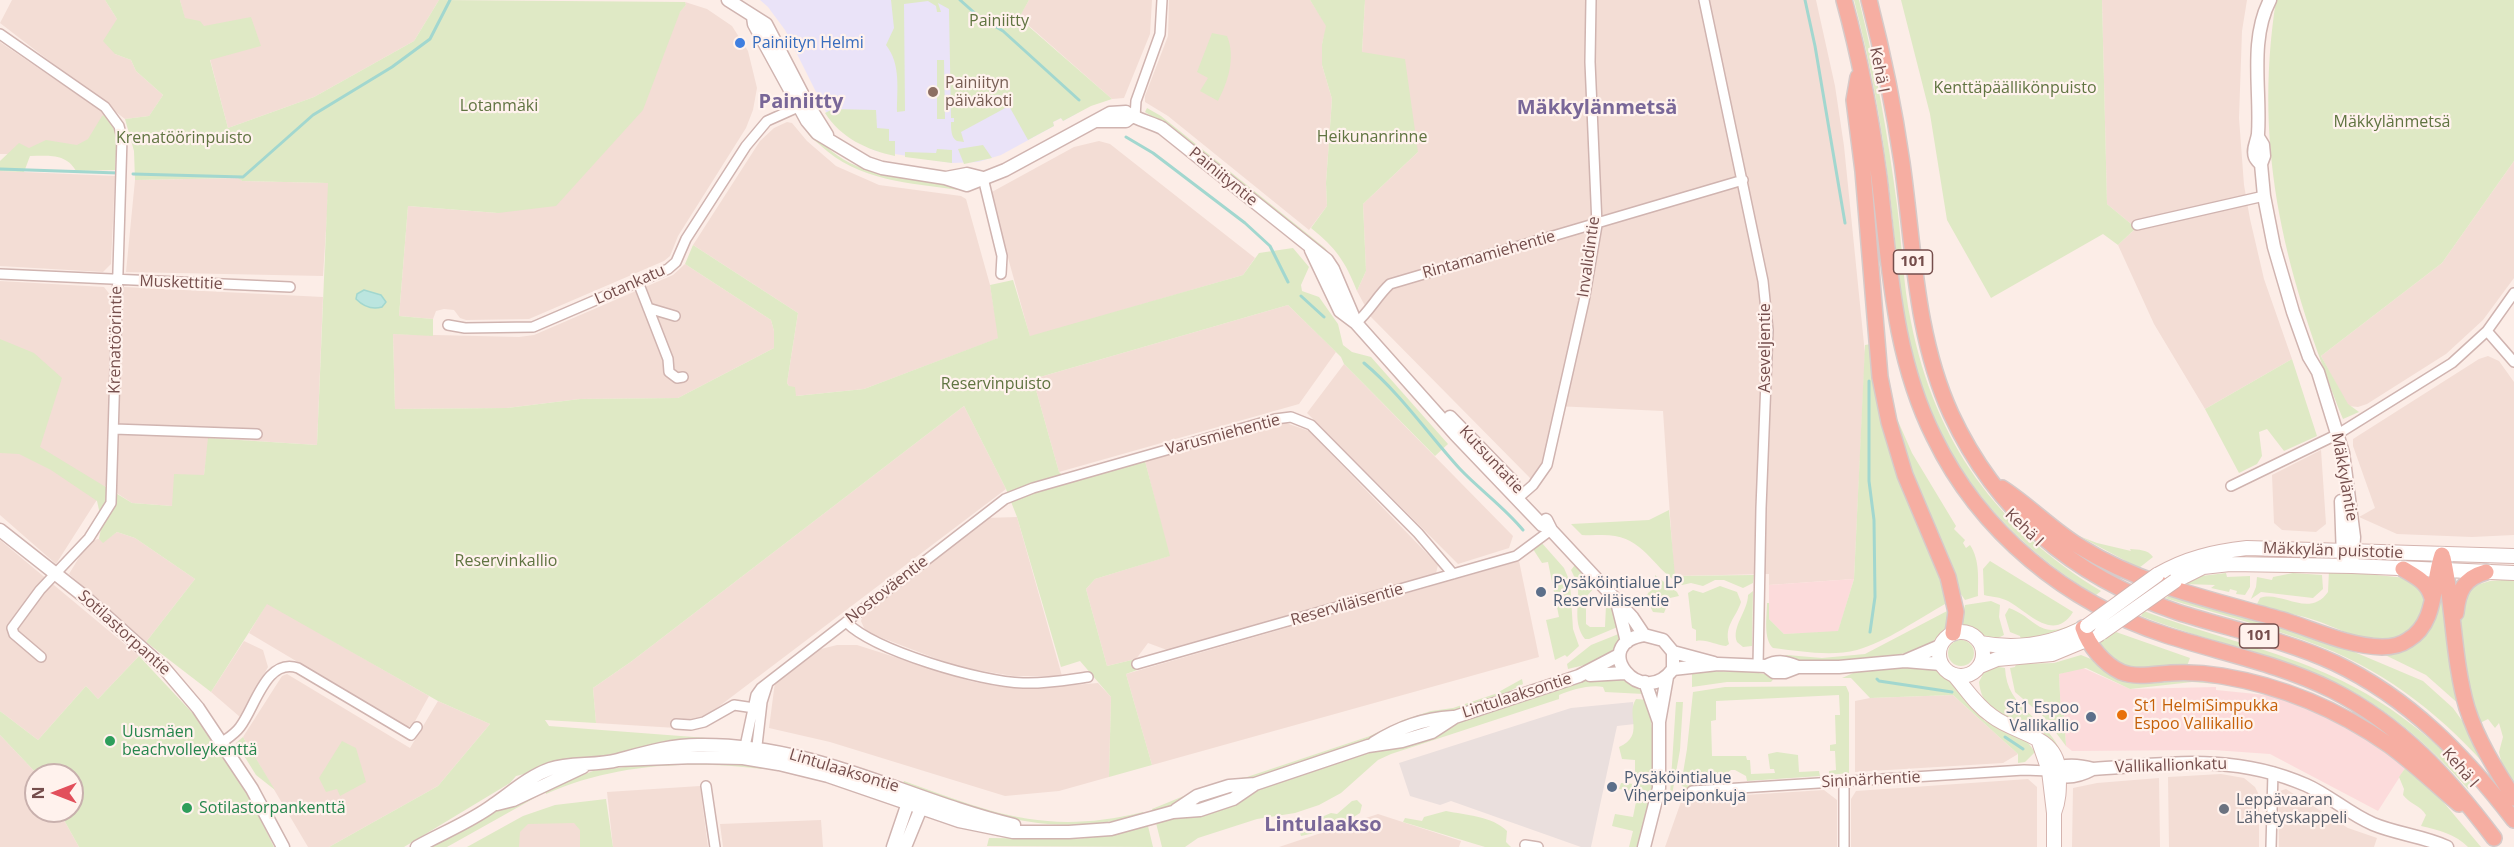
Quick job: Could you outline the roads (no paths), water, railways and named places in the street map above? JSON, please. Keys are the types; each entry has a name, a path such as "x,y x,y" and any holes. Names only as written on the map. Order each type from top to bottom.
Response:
{"highway":[{"name":"Kehä I","path":"1844,0 1860,65 1878,174 1894,313 1903,358 1915,395 1934,438 1954,473 1975,502 2000,532 2024,555 2082,598 2129,622 2302,677 2333,691 2363,709 2399,733 2424,755 2445,776 2489,832 2390,746 2354,722 2319,704 2256,682 2220,675 2129,674 2115,669 2086,632"},
{"name":"Kehä I","path":"1869,0 1893,102 1920,312 1930,357 1939,386 1956,425 1988,478 2027,525 2058,551 2100,579 2176,611 2302,649 2374,684 2410,709 2436,731 2467,762 2514,820"},
{"name":"101","path":"1860,65 1854,100 1863,171 1877,345 1884,400 1898,454 1953,593 1956,612 1953,633"},
{"path":"1988,478 2082,548 2120,568 2217,602 2349,642 2381,647 2395,646 2420,632 2428,620 2441,571 2442,555"},
{"path":"2403,569 2425,583 2430,589 2432,598"},
{"path":"2441,571 2454,625 2460,680 2468,710 2476,732 2514,798"},
{"path":"2454,625 2461,588 2474,576 2486,572"}],"main road":[{"name":"Mäkkylän puistotie","path":"2086,632 2157,575 2191,558 2220,551 2258,548 2348,559 2403,569 2514,573"},
{"name":"Mäkkylän puistotie","path":"2086,632 2101,633 2175,581 2192,571 2216,565 2442,555 2514,556"},
{"path":"2054,847 2056,771 2039,742 2023,730 1998,720 1969,696 1954,675 1941,664 1940,646 1953,633 1968,633 1997,652 2052,654 2086,632"},
{"path":"1980,643 1983,655 1976,669 1980,704"},
{"path":"1954,675 1964,676 1997,652"}],"street":[{"name":"Painiityntie","path":"728,0 766,24 802,105 831,141 867,163 882,168 968,184 1005,170 1116,111 1126,112 1162,128 1309,246 1340,311 1356,324"},
{"path":"1133,117 1136,101 1160,34 1162,0"},
{"name":"Invalidintie","path":"1520,496 1547,465 1584,301 1597,225 1590,0"},
{"name":"Aseveljentie","path":"1704,0 1763,281 1768,330 1761,508 1762,666"},
{"name":"Mäkkyläntie","path":"2270,0 2262,6 2258,51 2258,137 2254,145 2255,158 2261,165 2264,196 2280,266 2309,357 2318,372 2335,435 2335,453 2348,559"},
{"name":"Krenatöörintie","path":"0,34 105,107 119,126 122,138 111,503 89,538 40,590 12,628 14,634 41,657"},
{"name":"Lotankatu","path":"448,325 465,328 533,327 668,269 676,262 686,239 746,146 767,121 802,105"},
{"path":"982,178 1002,256 1001,274"},
{"name":"Rintamamiehentie","path":"1356,324 1390,284 1597,225 1743,180"},
{"path":"2137,225 2264,196"},
{"name":"Muskettitie","path":"0,274 290,287"},
{"path":"638,282 668,359 669,372 677,378 683,376"},
{"path":"2231,486 2335,435 2452,363 2487,331 2514,293"},
{"path":"648,308 675,316"},
{"name":"Kutsuntatie","path":"1356,324 1425,399 1461,428 1520,496 1546,521 1550,529 1632,617 1644,635"},
{"path":"2487,331 2514,362"},
{"name":"Varusmiehentie","path":"1005,499 1033,488 1244,427 1291,417 1311,425 1418,533 1453,574"},
{"path":"114,429 257,434"},
{"name":"Nostoväentie","path":"750,753 757,709 756,695 769,682 1005,499"},
{"name":"Reserviläisentie","path":"1137,664 1516,556 1550,529"},
{"name":"Sotilastorpantie","path":"0,530 57,574 165,668 198,708 252,789 283,847"},
{"name":"Kutsuntatie","path":"1617,603 1627,642"},
{"path":"846,622 862,636 927,661 989,680 1023,683 1088,677"},
{"path":"1718,664 1670,673 1645,682 1633,679 1624,673 1619,655 1627,642 1644,635 1662,640 1673,652 1718,664 1762,666 1774,672 1785,672 1798,667 1839,667 1905,661 1941,664"},
{"path":"1905,661 1940,646"},
{"path":"1644,847 1659,788 1659,722 1673,652"},
{"name":"Lintulaaksontie","path":"417,847 492,806 513,800 587,766 674,747 827,762 910,798 988,828 1013,832 1111,829 1173,812 1200,810 1233,799 1255,784 1368,746 1402,741 1432,732 1455,717 1579,676 1619,655"},
{"path":"221,743 242,726 271,675 286,665 298,668 411,735 417,727"},
{"name":"Lintulaaksontie","path":"1579,676 1624,673"},
{"path":"1645,682 1659,722"},
{"path":"676,724 691,725 704,722 729,706 757,709"},
{"name":"Vallikallionkatu","path":"2056,771 2082,766 2093,769 2220,762 2243,765 2273,772 2309,786 2374,825 2447,847"},
{"name":"Sininärhentie","path":"1692,791 2024,770 2056,771"},
{"path":"2271,847 2273,772"},
{"path":"1844,782 1844,847"},
{"path":"706,786 716,847"},
{"path":"893,847 910,798"},
{"path":"905,847 923,802"},
{"path":"1525,845 1538,847"}],"water":[{"path":"364,290 381,295 386,302 378,308 365,305 356,299 357,294"}],"waterway":[{"path":"133,174 243,177 313,115 392,67 430,39 450,0"},
{"path":"960,0 978,16 1003,31 1079,100"},
{"path":"1805,0 1845,223"},
{"path":"1126,137 1153,153 1245,223 1270,246 1288,282"},
{"path":"0,169 118,173"},
{"path":"1301,296 1324,317"},
{"path":"1364,363 1402,401 1460,469 1523,530"},
{"path":"1869,381 1869,481 1874,520 1875,597 1870,632"},
{"path":"1877,679 1952,692"},
{"path":"2005,737 2023,749"}],"place":[{"name":"Painiityn Helmi","path":"740,43"},
{"name":"Painiityn päiväkoti","path":"933,92"},
{"name":"Pysäköintialue LP Reserviläisentie","path":"1541,592"},
{"name":"St1 HelmiSimpukka Espoo Vallikallio","path":"2122,715"},
{"name":"St1 Espoo Vallikallio","path":"2091,717"},
{"name":"Uusmäen beachvolleykenttä","path":"110,741"},
{"name":"Pysäköintialue Viherpeiponkuja","path":"1612,787"},
{"name":"Sotilastorpankenttä","path":"187,808"},
{"name":"Leppävaaran Lähetyskappeli","path":"2224,809"}],"district":[{"name":"Painiitty","path":"801,102"},
{"name":"Mäkkylänmetsä","path":"1597,108"},
{"name":"Lintulaakso","path":"1323,825"}],"park label":[{"name":"Kenttäpäällikönpuisto","path":"2015,88"},
{"name":"Lotanmäki","path":"499,106"},
{"name":"Heikunanrinne","path":"1372,137"},
{"name":"Krenatöörinpuisto","path":"184,138"},
{"name":"Reservinpuisto","path":"996,384"},
{"name":"Reservinkallio","path":"506,561"}]}
